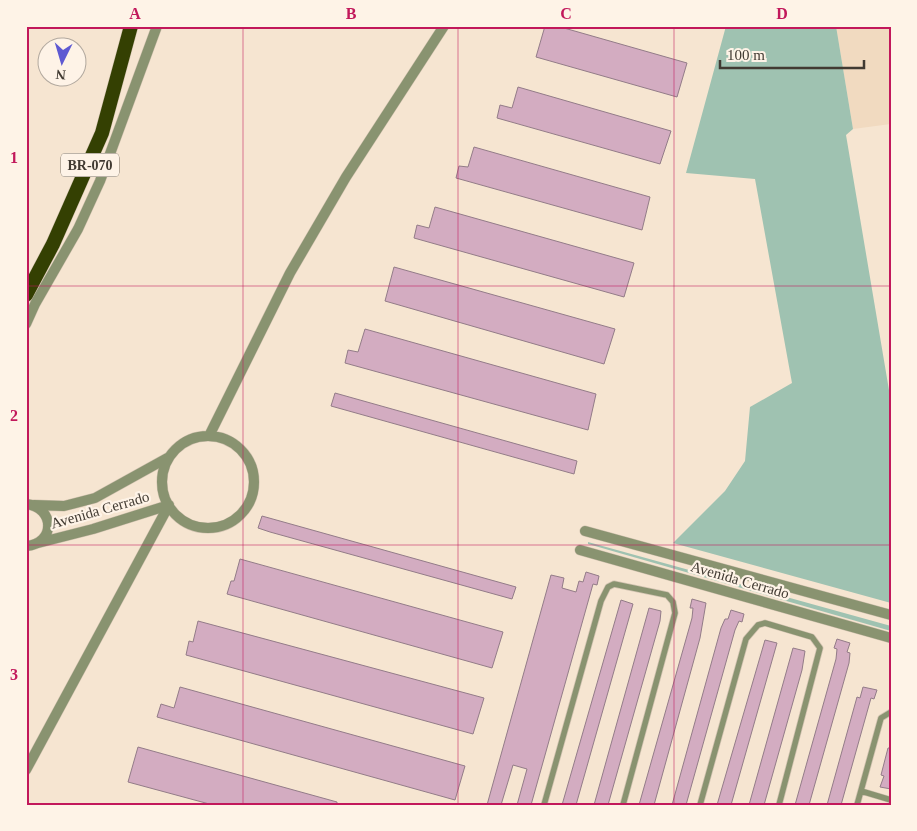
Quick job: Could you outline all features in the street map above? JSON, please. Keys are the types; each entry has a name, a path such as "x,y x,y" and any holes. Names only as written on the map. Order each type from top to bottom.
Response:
{"highway":[{"name":"BR-070","path":"26,294 53,244 102,133 131,26"}],"street":[{"path":"26,324 35,304 78,229 100,181 157,26"},
{"path":"209,436 290,273 346,178 444,26"},
{"name":"Avenida Cerrado","path":"209,436 225,439 238,447 247,458 253,472 254,486 250,500 243,512 232,521 219,526 203,528 188,523 175,514 169,505 162,487 163,471 170,457 180,446 194,438 209,436"},
{"name":"Avenida Cerrado","path":"30,504 64,506 95,498 170,457"},
{"name":"Avenida Cerrado","path":"30,504 45,513 48,526 44,538 31,545"},
{"path":"26,770 169,505"},
{"name":"Avenida Cerrado","path":"31,545 93,529 169,505"},
{"name":"Avenida Cerrado","path":"585,531 891,615"},
{"name":"Avenida Cerrado","path":"580,550 891,638"}],"lane":[{"path":"544,805 600,601 608,587 614,584 667,595 674,602 675,613 623,805"},
{"path":"700,805 746,639 758,625 765,623 812,637 820,648 779,805"},
{"path":"858,805 882,718 891,712"},
{"path":"861,791 891,800"}],"shaded area":[{"path":"836,26 891,26 891,124 853,129"}],"green space":[{"path":"726,26 836,26 853,129 846,135 891,402 891,603 673,543 725,491 745,461 750,407 792,383 755,179 686,173"},
{"path":"588,542 891,626 891,631 588,544"}],"building":[{"path":"545,26 557,26 687,63 677,97 536,57"},
{"path":"518,87 671,131 660,164 497,118 500,105 512,108"},
{"path":"474,147 650,197 642,230 456,178 459,166 468,167"},
{"path":"435,207 634,263 624,297 414,238 417,225 429,228"},
{"path":"394,267 615,329 604,364 385,301"},
{"path":"365,329 596,394 588,430 345,363 348,350 358,352"},
{"path":"335,393 577,461 574,474 331,406"},
{"path":"262,516 516,587 512,599 270,532 258,528"},
{"path":"240,559 503,632 492,668 227,594 231,581 234,581"},
{"path":"586,572 599,576 597,585 593,584 531,805 517,805 527,769 513,765 501,805 487,805 551,575 564,578 562,588 576,592 579,581 583,582"},
{"path":"692,599 706,603 700,638 654,805 639,805 692,618 693,608 690,608"},
{"path":"621,600 633,604 576,805 562,805"},
{"path":"649,608 661,611 660,621 608,805 594,805"},
{"path":"731,610 744,614 742,622 739,621 735,630 686,805 672,805 721,628 725,619 728,619"},
{"path":"198,621 484,698 473,734 186,655 189,641 193,642"},
{"path":"837,639 850,643 847,652 850,653 849,663 809,805 795,805 836,659 837,649 834,648"},
{"path":"765,640 777,643 731,805 717,805"},
{"path":"793,648 805,651 802,670 764,805 749,805"},
{"path":"180,687 465,766 455,800 157,717 161,704 174,708"},
{"path":"863,687 877,690 874,699 871,698 841,805 827,805 857,697 860,698"},
{"path":"138,747 337,802 337,805 213,805 128,782"},
{"path":"888,748 891,748 891,789 880,787 884,776 881,775"}]}
